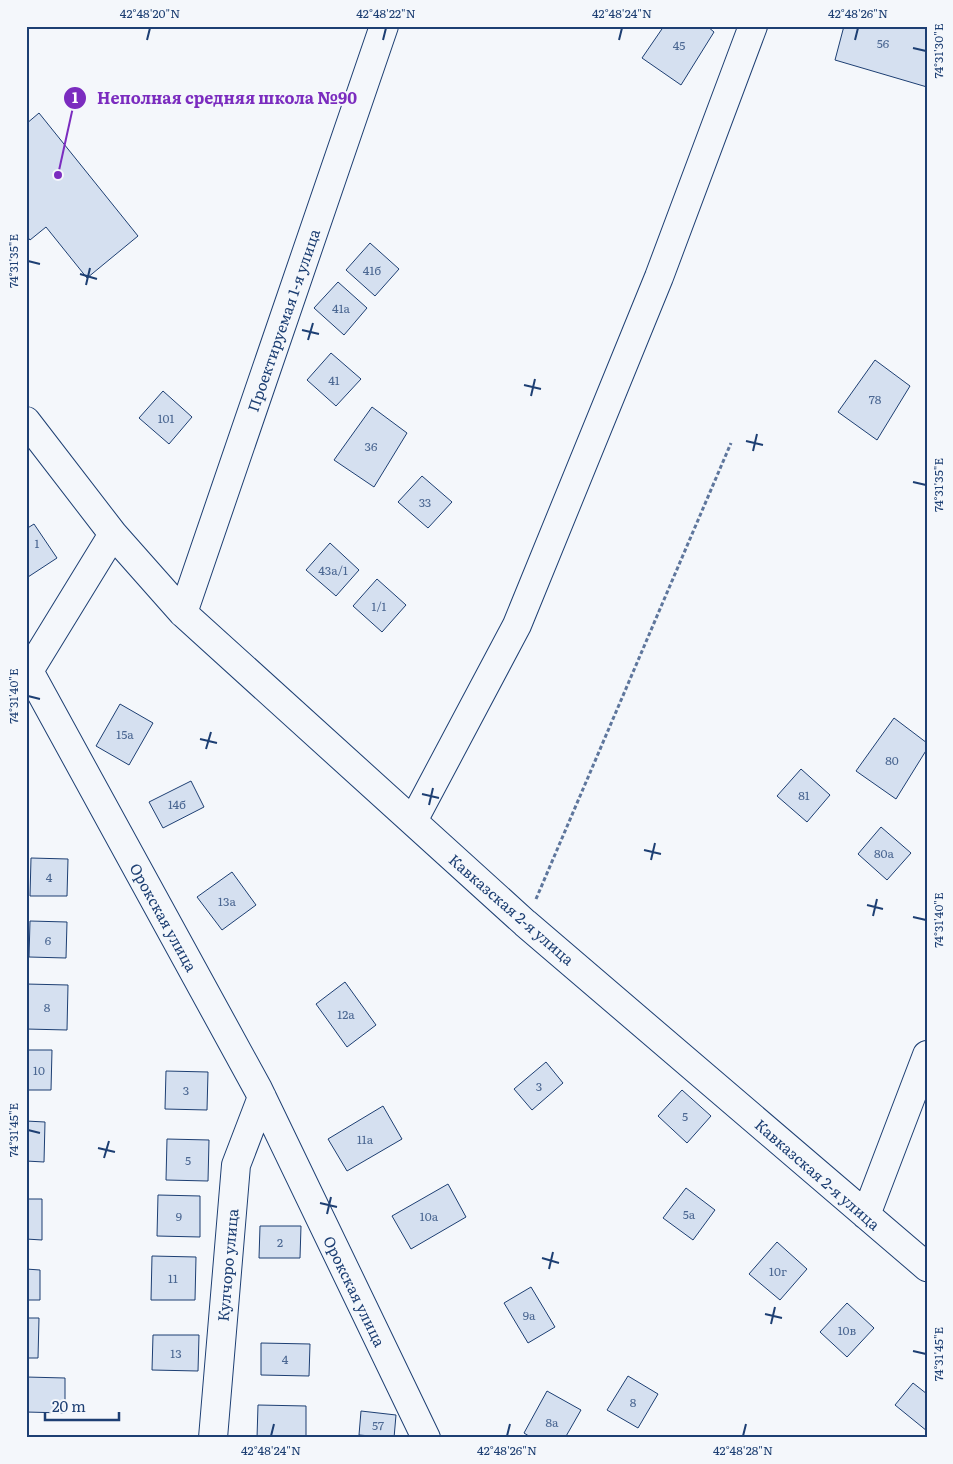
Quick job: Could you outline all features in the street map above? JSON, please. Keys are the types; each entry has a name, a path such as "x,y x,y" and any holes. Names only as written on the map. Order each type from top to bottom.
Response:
{"street":[{"name":"Проектируемая 1-я улица","path":"183,613 384,26"},
{"path":"413,821 517,624 659,277 753,26"},
{"path":"26,422 113,534"},
{"name":"Кавказская 2-я улица","path":"113,534 183,613 413,821 526,922 927,1267"},
{"name":"Орокская улица","path":"113,534 28,674 262,1097 426,1438"},
{"path":"866,1215 927,1055"},
{"name":"Кулчоро улица","path":"213,1438 236,1165 262,1097"}],"path":[{"path":"526,922 731,443"}],"building":[{"path":"664,26 707,26 714,32 681,85 642,58"},
{"path":"844,26 927,26 927,87 835,60"},
{"path":"39,113 138,236 87,278 46,227 30,240 26,235 26,124"},
{"path":"370,243 399,269 375,296 346,270"},
{"path":"338,282 367,308 344,335 314,308"},
{"path":"331,353 361,379 336,406 307,380"},
{"path":"875,360 910,386 877,440 838,412"},
{"path":"163,391 192,417 169,444 139,418"},
{"path":"372,407 407,433 374,487 334,460"},
{"path":"422,476 452,502 428,528 398,502"},
{"path":"34,524 57,558 28,577 26,574 26,529"},
{"path":"330,543 359,570 336,596 306,570"},
{"path":"377,579 406,605 382,632 353,606"},
{"path":"120,704 153,723 129,765 96,746"},
{"path":"894,718 927,743 927,749 896,799 856,771"},
{"path":"801,769 830,795 807,822 777,796"},
{"path":"191,781 204,807 163,828 149,802"},
{"path":"881,827 911,853 887,880 858,854"},
{"path":"31,858 68,859 67,896 30,896"},
{"path":"232,872 256,905 222,930 197,897"},
{"path":"30,921 67,922 66,958 29,957"},
{"path":"345,982 376,1025 347,1047 316,1004"},
{"path":"26,984 68,985 67,1030 26,1029"},
{"path":"26,1050 52,1050 51,1090 26,1090"},
{"path":"546,1062 563,1083 532,1110 514,1089"},
{"path":"166,1071 208,1072 207,1110 165,1109"},
{"path":"682,1090 711,1116 687,1143 658,1116"},
{"path":"383,1106 402,1139 347,1171 328,1139"},
{"path":"26,1121 45,1122 44,1162 26,1161"},
{"path":"167,1139 209,1140 208,1181 166,1180"},
{"path":"448,1184 466,1217 411,1249 392,1216"},
{"path":"686,1188 715,1210 693,1240 663,1218"},
{"path":"158,1195 200,1196 200,1237 157,1236"},
{"path":"26,1199 42,1199 42,1240 26,1239"},
{"path":"260,1226 301,1226 300,1258 259,1258"},
{"path":"777,1242 807,1269 780,1300 749,1274"},
{"path":"152,1256 196,1257 195,1300 151,1300"},
{"path":"26,1269 40,1270 40,1300 26,1300"},
{"path":"531,1287 555,1327 528,1343 504,1303"},
{"path":"847,1303 874,1328 847,1357 820,1332"},
{"path":"26,1318 39,1318 38,1358 26,1358"},
{"path":"153,1335 199,1335 198,1371 152,1370"},
{"path":"261,1343 310,1344 309,1376 261,1375"},
{"path":"628,1376 658,1394 638,1428 607,1410"},
{"path":"26,1377 65,1378 65,1413 26,1412"},
{"path":"913,1383 927,1394 927,1431 895,1405"},
{"path":"547,1391 581,1410 565,1438 532,1438 524,1433"},
{"path":"258,1405 306,1406 306,1438 257,1438"},
{"path":"361,1411 396,1415 394,1438 359,1435"}],"place":[{"name":"Неполная средняя школа №90","path":"58,175"}]}
